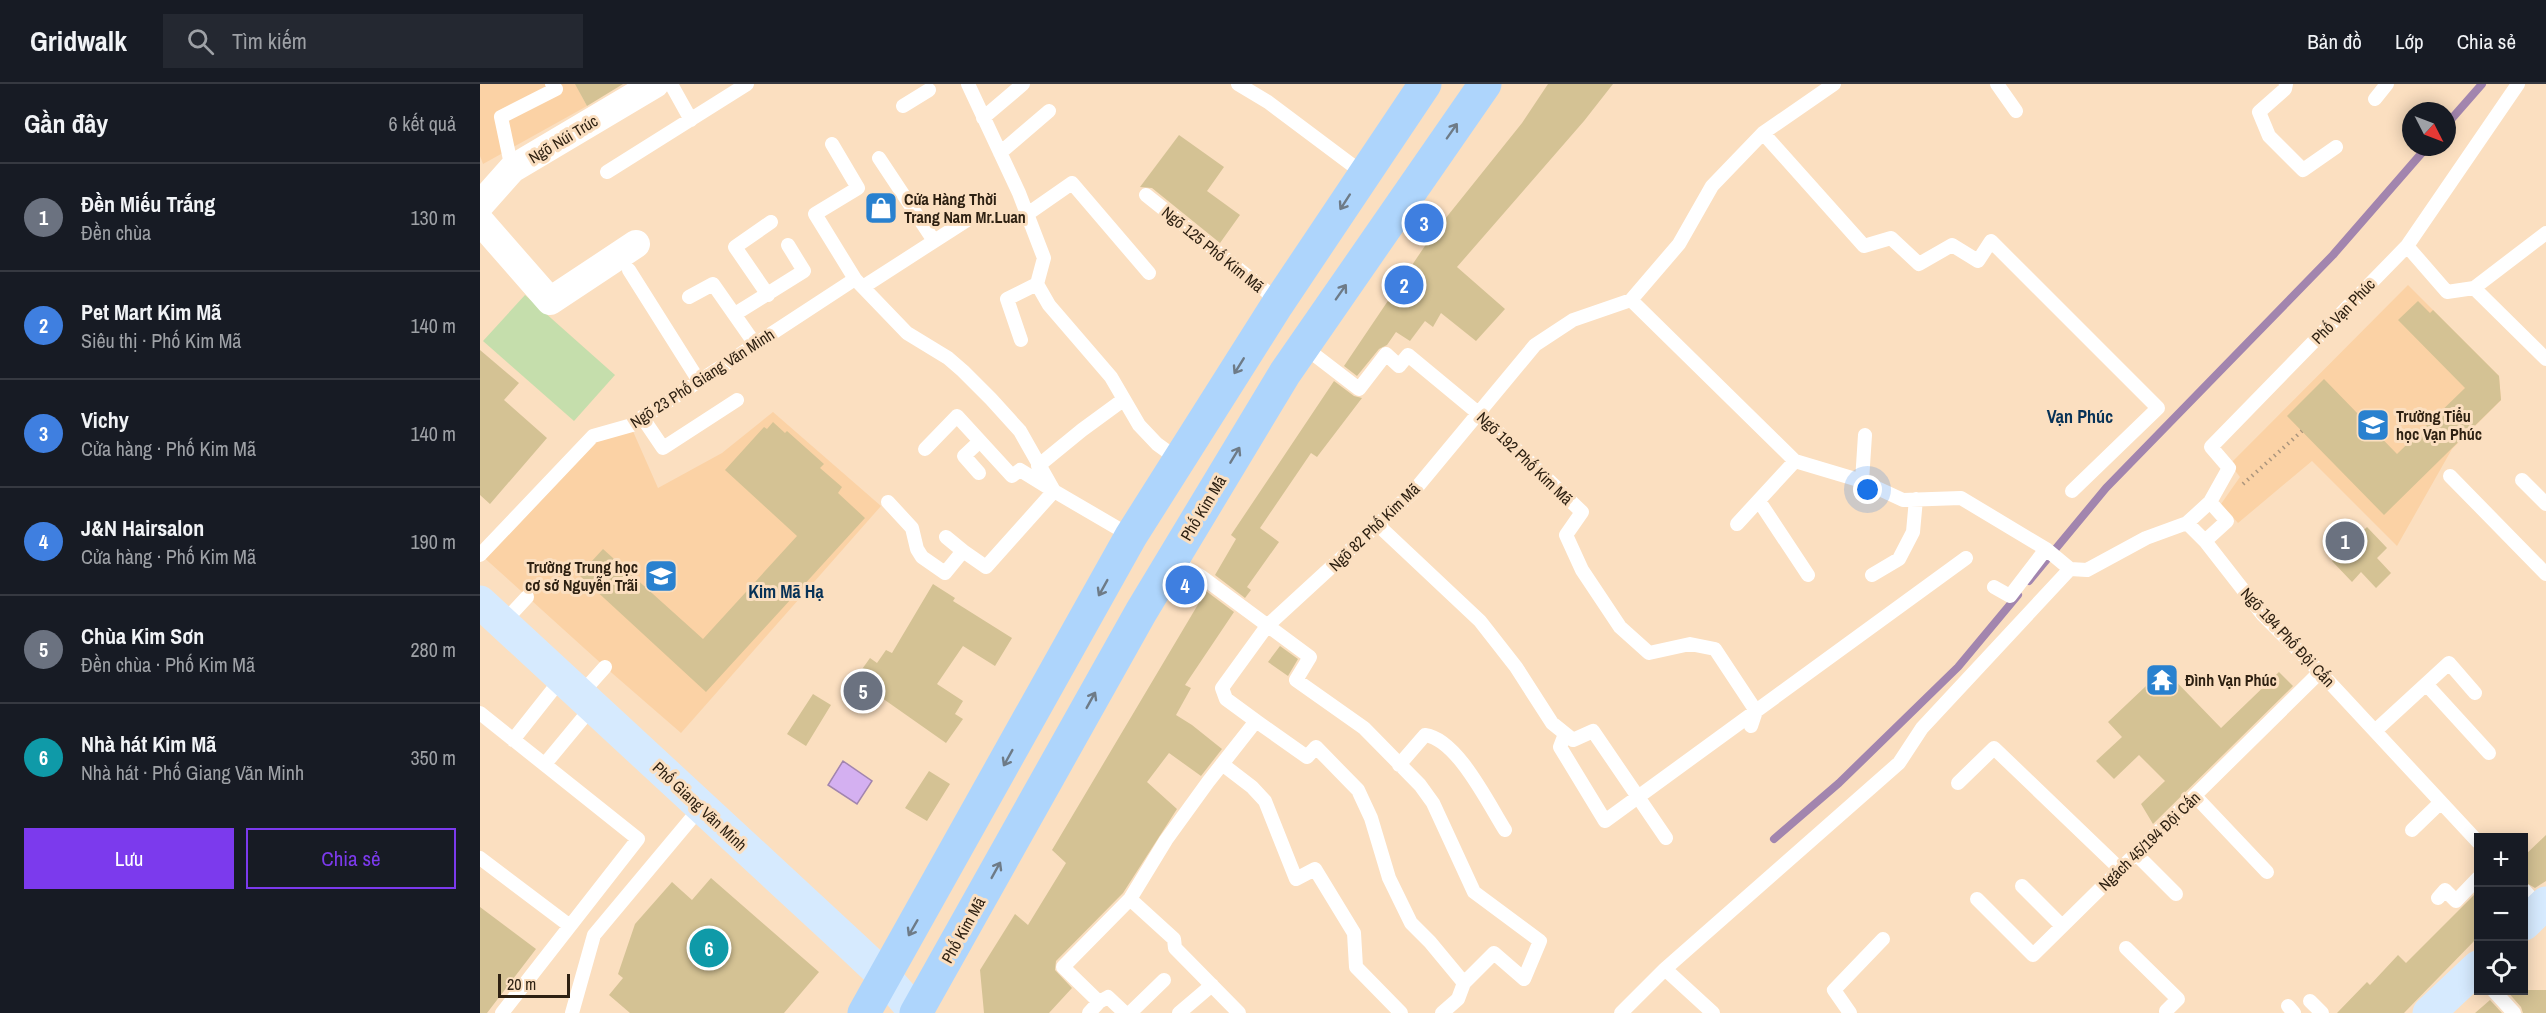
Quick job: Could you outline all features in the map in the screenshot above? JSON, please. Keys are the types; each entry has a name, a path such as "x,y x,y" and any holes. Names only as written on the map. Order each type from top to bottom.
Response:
{"main road":[{"path":"864,1013 1131,536 1277,305 1425,84"},
{"name":"Phố Kim Mã","path":"916,1013 1172,559 1303,346 1485,84"},
{"path":"1131,536 1172,559"},
{"name":"Phố Giang Văn Minh","path":"492,612 885,977 916,1013"},
{"path":"2429,1013 2474,980"}],"street":[{"name":"Ngõ Núi Trúc","path":"480,204 512,169 655,84"},
{"path":"480,221 550,301 633,257"}],"lane":[{"path":"512,169 501,117 556,89 552,84"},
{"path":"671,84 691,120"},
{"path":"607,172 747,84"},
{"path":"968,84 1019,193 1044,258 1037,284 1049,305 1111,377 1139,425 1157,444 1179,460"},
{"path":"983,118 1023,84"},
{"path":"1238,84 1258,88 1364,174"},
{"path":"1997,84 2016,111"},
{"path":"2286,84 2285,89 2259,112 2269,136 2303,170 2336,147"},
{"path":"2375,99 2387,84"},
{"name":"Phố Vạn Phúc","path":"2187,523 2213,505 2229,468 2211,447 2407,246 2518,84"},
{"path":"903,106 933,86"},
{"name":"Ngõ 82 Phố Kim Mã","path":"1256,721 1226,699 1222,688 1267,626 1379,526 1413,492 1534,345 1573,320 1631,300 1679,244 1712,186 1763,133 1825,86"},
{"path":"1000,153 1049,111"},
{"path":"1763,133 1864,246 1892,238 1919,264 1952,245 1978,261 1992,241 2158,408 2072,491"},
{"path":"832,144 858,188 815,214 859,283 907,333 948,358 991,399 1020,432 1054,491"},
{"path":"879,158 934,241"},
{"path":"1026,215 1072,183 1149,273"},
{"name":"Ngõ 125 Phố Kim Mã","path":"1146,195 1266,291 1277,305"},
{"name":"Ngõ 23 Phố Giang Văn Minh","path":"480,555 593,436 632,425 755,344 967,220"},
{"path":"768,295 735,247 771,222"},
{"path":"2407,246 2448,292 2474,288 2546,233"},
{"path":"735,315 804,271 788,244"},
{"path":"633,257 699,381"},
{"path":"689,297 713,284 755,344"},
{"path":"1021,340 1007,299 1037,284"},
{"path":"2474,288 2546,359"},
{"path":"1631,300 1795,461 1862,481 1903,500 1961,498 2046,549 2070,569 2087,570 2145,538 2187,523"},
{"name":"Ngõ 192 Phố Kim Mã","path":"1303,346 1359,389 1386,354 1399,366 1408,355 1478,413 1582,512 1566,535 1582,570 1620,627 1649,653 1690,644 1715,649 1756,711"},
{"path":"642,417 663,448 737,400"},
{"path":"1038,466 1123,400"},
{"path":"925,449 957,416 1012,476 1020,470 1131,536"},
{"path":"1862,481 1865,435"},
{"path":"979,473 964,456 980,441"},
{"path":"1737,524 1795,461"},
{"path":"2450,476 2546,574"},
{"path":"2522,480 2546,504"},
{"path":"946,537 986,567 1054,491"},
{"path":"1872,575 1899,558 1913,532 1916,500"},
{"path":"1759,501 1808,575"},
{"path":"888,502 912,528 917,549 922,557 945,573 963,551"},
{"path":"2205,541 2227,520 2213,505"},
{"name":"Ngõ 194 Phố Đội Cấn","path":"2187,523 2205,541 2262,614 2320,672 2474,838"},
{"path":"1379,526 1480,621 1516,667 1552,723 1573,740 1593,731 1666,838"},
{"path":"1994,587 2010,596 2046,549"},
{"path":"1565,734 1560,747 1605,821 1965,558"},
{"path":"1172,559 1202,577 1310,657 1296,680 1364,728 1399,765 1433,803 1474,892 1540,941 1524,979 1494,953 1464,983 1458,999 1442,1013"},
{"path":"1621,1013 1665,969 1892,769 1922,728 2070,569"},
{"path":"492,612 527,597"},
{"path":"2375,731 2449,663 2475,693"},
{"path":"513,740 578,693 605,667"},
{"name":"Ngách 45/194 Đội Cấn","path":"1977,899 2032,955 2320,672"},
{"path":"2426,684 2489,753"},
{"path":"545,764 578,693"},
{"path":"1751,726 1756,711"},
{"path":"480,713 638,839 502,1013"},
{"path":"1099,1002 1063,967 1130,899 1166,840 1256,721 1307,757 1316,747 1358,790 1371,818 1389,878 1411,923 1464,983"},
{"path":"1399,765 1425,735 1436,737 1454,752 1505,830"},
{"path":"1958,783 1994,747 2120,869"},
{"path":"1222,764 1252,787 1265,801 1296,879 1315,869 1354,933 1356,967 1401,1013"},
{"path":"2195,796 2267,872"},
{"path":"2412,830 2441,802"},
{"path":"572,1013 594,935 701,807"},
{"path":"2136,854 2176,894"},
{"path":"480,858 570,926"},
{"path":"2438,898 2445,890 2456,901 2474,882"},
{"path":"2022,886 2062,926"},
{"path":"1130,899 1174,939 1175,948 1239,1013"},
{"path":"1850,1013 1834,990 1883,939"},
{"path":"2126,948 2178,999 2166,1011 2168,1013"},
{"path":"1665,969 1713,1013"},
{"path":"1130,1013 1164,980"},
{"path":"1179,1013 1212,985"},
{"path":"2498,995 2514,1013"},
{"path":"1089,1013 1099,1002 1108,997 1125,1013"},
{"path":"2310,1001 2322,1013"}],"path":[{"path":"2213,505 2302,431"}],"shaded area":[{"path":"480,84 586,84 578,89 587,106 483,164 480,156"},
{"name":"Trường Tiểu học Vạn Phúc","path":"2408,285 2499,376 2501,400 2452,449 2397,546 2312,461 2238,523 2221,504 2240,477 2230,464"},
{"name":"Trường Trung học cơ sở Nguyễn Trãi","path":"773,412 881,506 681,733 480,554 590,433 628,420 658,488 722,453"},
{"path":"843,761 872,781 857,804 828,785"}],"green space":[{"path":"525,295 615,375 574,421 483,341"}],"building":[{"path":"575,84 623,84 587,106"},
{"path":"1548,84 1613,84 1584,121 1457,267 1505,309 1476,341 1441,313 1433,327 1425,321 1410,341 1396,332 1387,345 1379,349 1357,376 1344,366 1433,234 1522,123"},
{"path":"1179,135 1224,167 1207,191 1240,215 1220,243 1152,188 1140,187"},
{"path":"2418,301 2430,313 2433,310 2499,376 2501,400 2384,515 2287,416 2324,379 2397,454 2465,388 2398,320"},
{"path":"480,350 519,383 504,400 547,438 490,504 480,495"},
{"path":"1334,381 1354,396 1362,398 1317,457 1311,453 1260,528 1279,542 1247,587 1251,590 1245,598 1215,575 1236,539 1231,535"},
{"path":"773,422 785,433 787,431 824,464 820,468 842,487 838,493 865,518 706,692 579,575 603,549 703,639 797,536 725,470 764,427 767,429"},
{"path":"2367,527 2387,548 2377,558 2391,573 2376,588 2361,572 2352,582 2332,561"},
{"path":"933,584 955,598 953,601 1012,638 995,666 963,646 937,684 963,701 955,714 963,719 946,743 855,679 870,658 877,663 886,650 892,653"},
{"path":"1206,591 1234,612 1185,685 1191,688 1176,715 1222,749 1201,776 1169,753 1147,782 1177,809 1123,893 1056,961 1055,970 1072,988 1049,1013 984,1013 980,970 1015,914 1028,925 1066,863 1052,850"},
{"path":"1280,646 1298,659 1288,676 1268,662"},
{"path":"2164,669 2221,728 2279,672 2293,686 2153,824 2141,804 2165,781 2139,755 2114,779 2096,761 2122,737 2108,722"},
{"path":"813,694 831,705 806,746 787,734"},
{"path":"929,771 950,784 927,821 905,808"},
{"path":"2546,835 2546,881 2535,888 2528,884 2528,852"},
{"path":"711,878 819,972 784,1013 630,1013 609,995 623,978 618,974 635,924 672,882 692,900"},
{"path":"2474,895 2474,941 2404,1013 2337,1013 2367,982 2370,985 2398,955 2406,963"},
{"path":"480,907 536,949 487,1013 480,1013"},
{"path":"2528,990 2546,990 2546,1013 2523,1013 2510,995 2528,995"},
{"path":"2490,1000 2502,1013 2475,1013"}],"waterway":[{"path":"2456,114 2482,84"},
{"path":"2029,581 2106,488 2333,255 2419,156"},
{"path":"1774,839 1839,783 1958,667 2018,595"}],"place":[{"name":"Cửa Hàng Thời Trang Nam Mr.Luan","path":"881,208"},
{"name":"Vichy","path":"1424,223"},
{"name":"Pet Mart Kim Mã","path":"1404,285"},
{"name":"Trường Tiểu học Vạn Phúc","path":"2373,425"},
{"name":"Đền Miếu Trắng","path":"2345,541"},
{"name":"Trường Trung học cơ sở Nguyễn Trãi","path":"661,576"},
{"name":"J&N Hairsalon","path":"1185,585"},
{"name":"Đình Vạn Phúc","path":"2162,680"},
{"name":"Chùa Kim Sơn","path":"863,691"},
{"name":"Nhà hát Kim Mã","path":"709,948"}],"district":[{"name":"Vạn Phúc","path":"2080,416"},
{"name":"Kim Mã Hạ","path":"786,591"}]}
